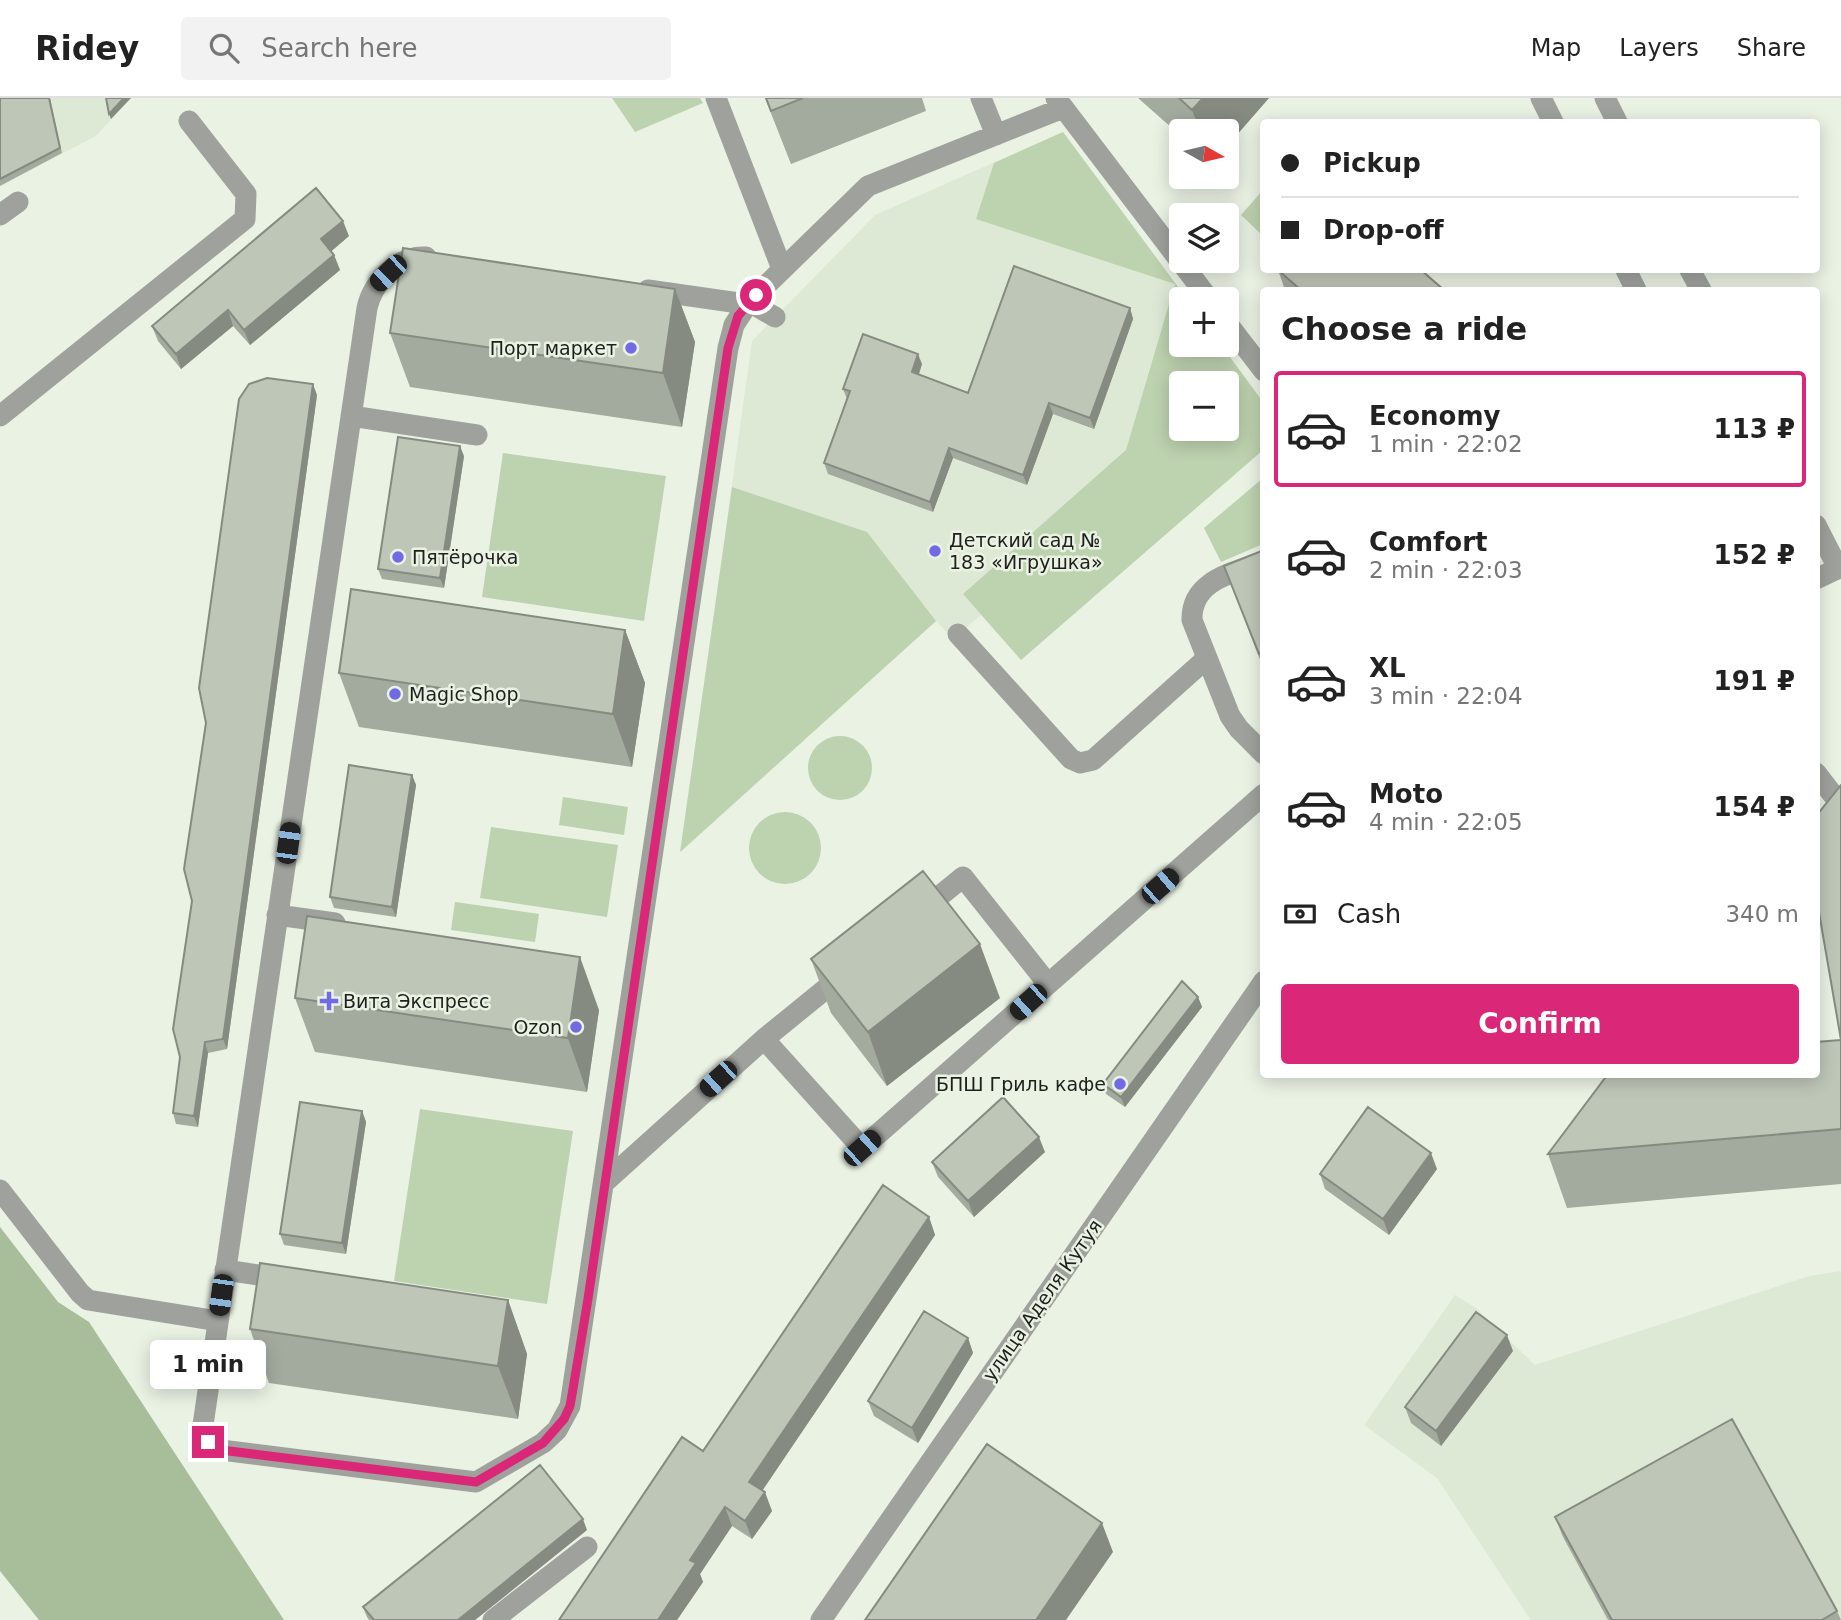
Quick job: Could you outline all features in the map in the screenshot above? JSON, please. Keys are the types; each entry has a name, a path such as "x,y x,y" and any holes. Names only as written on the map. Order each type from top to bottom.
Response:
{"street":[{"path":"716,98 782,269"},
{"path":"981,98 996,135"},
{"path":"1541,98 1552,119"},
{"path":"1605,98 1616,119"},
{"path":"445,260 418,257 406,259 374,289 367,307 203,1419 205,1436 213,1449 476,1482 543,1443 557,1430 570,1406 728,348 734,325 748,303 868,186 996,135 1060,103 1200,287"},
{"path":"0,416 245,219 246,194 189,121"},
{"path":"0,215 18,202"},
{"path":"632,287 748,303 775,317"},
{"path":"1239,339 1260,366"},
{"path":"351,416 477,435"},
{"path":"1820,532 1840,568 1820,577"},
{"path":"1260,563 1207,584 1192,606 1192,620 1234,724 1260,750"},
{"path":"958,634 1071,759 1080,762 1093,760 1207,657"},
{"path":"1820,778 1837,800"},
{"path":"764,1039 862,1148 1260,798"},
{"path":"900,929 963,877 1048,984"},
{"path":"277,915 353,926"},
{"path":"605,1182 764,1039 858,962"},
{"name":"улица Аделя Кутуя","path":"821,1620 1260,987"},
{"path":"0,1190 84,1297 96,1303 218,1321"},
{"path":"225,1270 300,1281"},
{"path":"493,1620 587,1548"}],"shaded area":[{"path":"0,98 131,98 96,136 0,186"},
{"name":"Детский сад № 183 «Игрушка»","path":"1063,132 1178,287 1169,287 1169,357 1230,357 1260,398 1260,453 1021,660 981,615 953,639 936,621 681,852 752,341 875,215"},
{"path":"1841,1271 1841,1620 1531,1620 1437,1478 1364,1425 1455,1295 1476,1308 1535,1365 1809,1276"}],"green space":[{"path":"612,98 700,98 703,103 635,132"},
{"path":"1063,132 1178,287 1174,287 1175,284 976,219 994,163"},
{"path":"1260,193 1260,233 1241,215"},
{"path":"1169,304 1169,357 1230,357 1260,398 1260,453 1021,660 963,594 1126,450"},
{"path":"503,453 666,476 644,621 482,597"},
{"path":"1260,481 1260,545 1221,562 1204,528"},
{"path":"732,487 867,532 936,621 680,852"},
{"path":"834,736 846,736 863,745 870,756 870,780 863,791 846,800 834,800 822,795 813,786 808,774 808,762 813,750 822,741"},
{"path":"563,797 628,807 624,835 559,825"},
{"path":"785,812 805,818 815,828 821,848 815,868 805,878 785,884 765,878 755,868 749,848 755,828 765,818"},
{"path":"491,827 618,845 607,917 480,898"},
{"path":"455,902 539,914 535,942 451,930"},
{"path":"420,1109 573,1131 547,1304 394,1281"},
{"path":"0,1227 58,1302 89,1322 284,1620 39,1620 0,1571"}],"building":[{"path":"0,98 49,98 60,148 0,179"},
{"path":"106,98 124,98 109,114"},
{"path":"766,98 803,98 771,111"},
{"path":"1179,98 1203,98 1192,110"},
{"path":"316,188 343,221 321,239 334,255 244,330 228,310 176,354 152,326"},
{"path":"403,248 675,289 663,373 390,333"},
{"path":"1014,266 1130,308 1090,418 1049,403 1023,475 949,448 930,502 824,463 850,391 843,389 863,334 918,354 912,372 968,393"},
{"path":"1281,273 1424,273 1441,287 1298,287"},
{"path":"267,378 313,384 223,1039 205,1042 194,1116 173,1113 180,1057 173,1029 192,901 184,869 206,723 199,688 239,399 249,384"},
{"path":"398,437 460,446 440,578 378,569"},
{"path":"1260,552 1260,654 1259,654 1224,566"},
{"path":"351,589 625,630 613,714 339,673"},
{"path":"349,765 412,775 392,907 330,897"},
{"path":"1841,785 1841,1040 1820,918 1820,811"},
{"path":"923,871 980,944 868,1032 811,959"},
{"path":"307,916 580,957 568,1038 295,998"},
{"path":"1182,981 1198,997 1121,1097 1103,1084"},
{"path":"1841,1040 1841,1129 1548,1154 1605,1078 1820,1078 1820,1042"},
{"path":"1003,1097 1039,1137 968,1201 932,1162"},
{"path":"300,1102 362,1111 342,1243 280,1234"},
{"path":"1368,1107 1431,1153 1383,1219 1320,1174"},
{"path":"883,1185 929,1217 749,1482 765,1492 745,1521 725,1507 690,1560 696,1563 658,1620 559,1620 682,1437 703,1451"},
{"path":"260,1263 508,1300 498,1366 250,1329"},
{"path":"924,1311 968,1338 912,1428 868,1401"},
{"path":"1476,1312 1507,1335 1436,1431 1405,1407"},
{"path":"1732,1419 1837,1611 1822,1620 1612,1620 1555,1517"},
{"path":"987,1444 1102,1523 1036,1620 865,1620"},
{"path":"540,1465 583,1519 458,1620 374,1620 363,1607"}],"place":[{"name":"Порт маркет","path":"631,348"},
{"name":"Детский сад № 183 «Игрушка»","path":"935,551"},
{"name":"Пятёрочка","path":"398,557"},
{"name":"Magic Shop","path":"395,694"},
{"name":"Вита Экспресс","path":"329,1001"},
{"name":"Ozon","path":"576,1027"},
{"name":"БПШ Гриль кафе","path":"1120,1084"}],"route":[{"path":"208,1442 213,1449 476,1482 543,1443 564,1419 570,1406 588,1299 730,335 738,316 756,295"}]}
